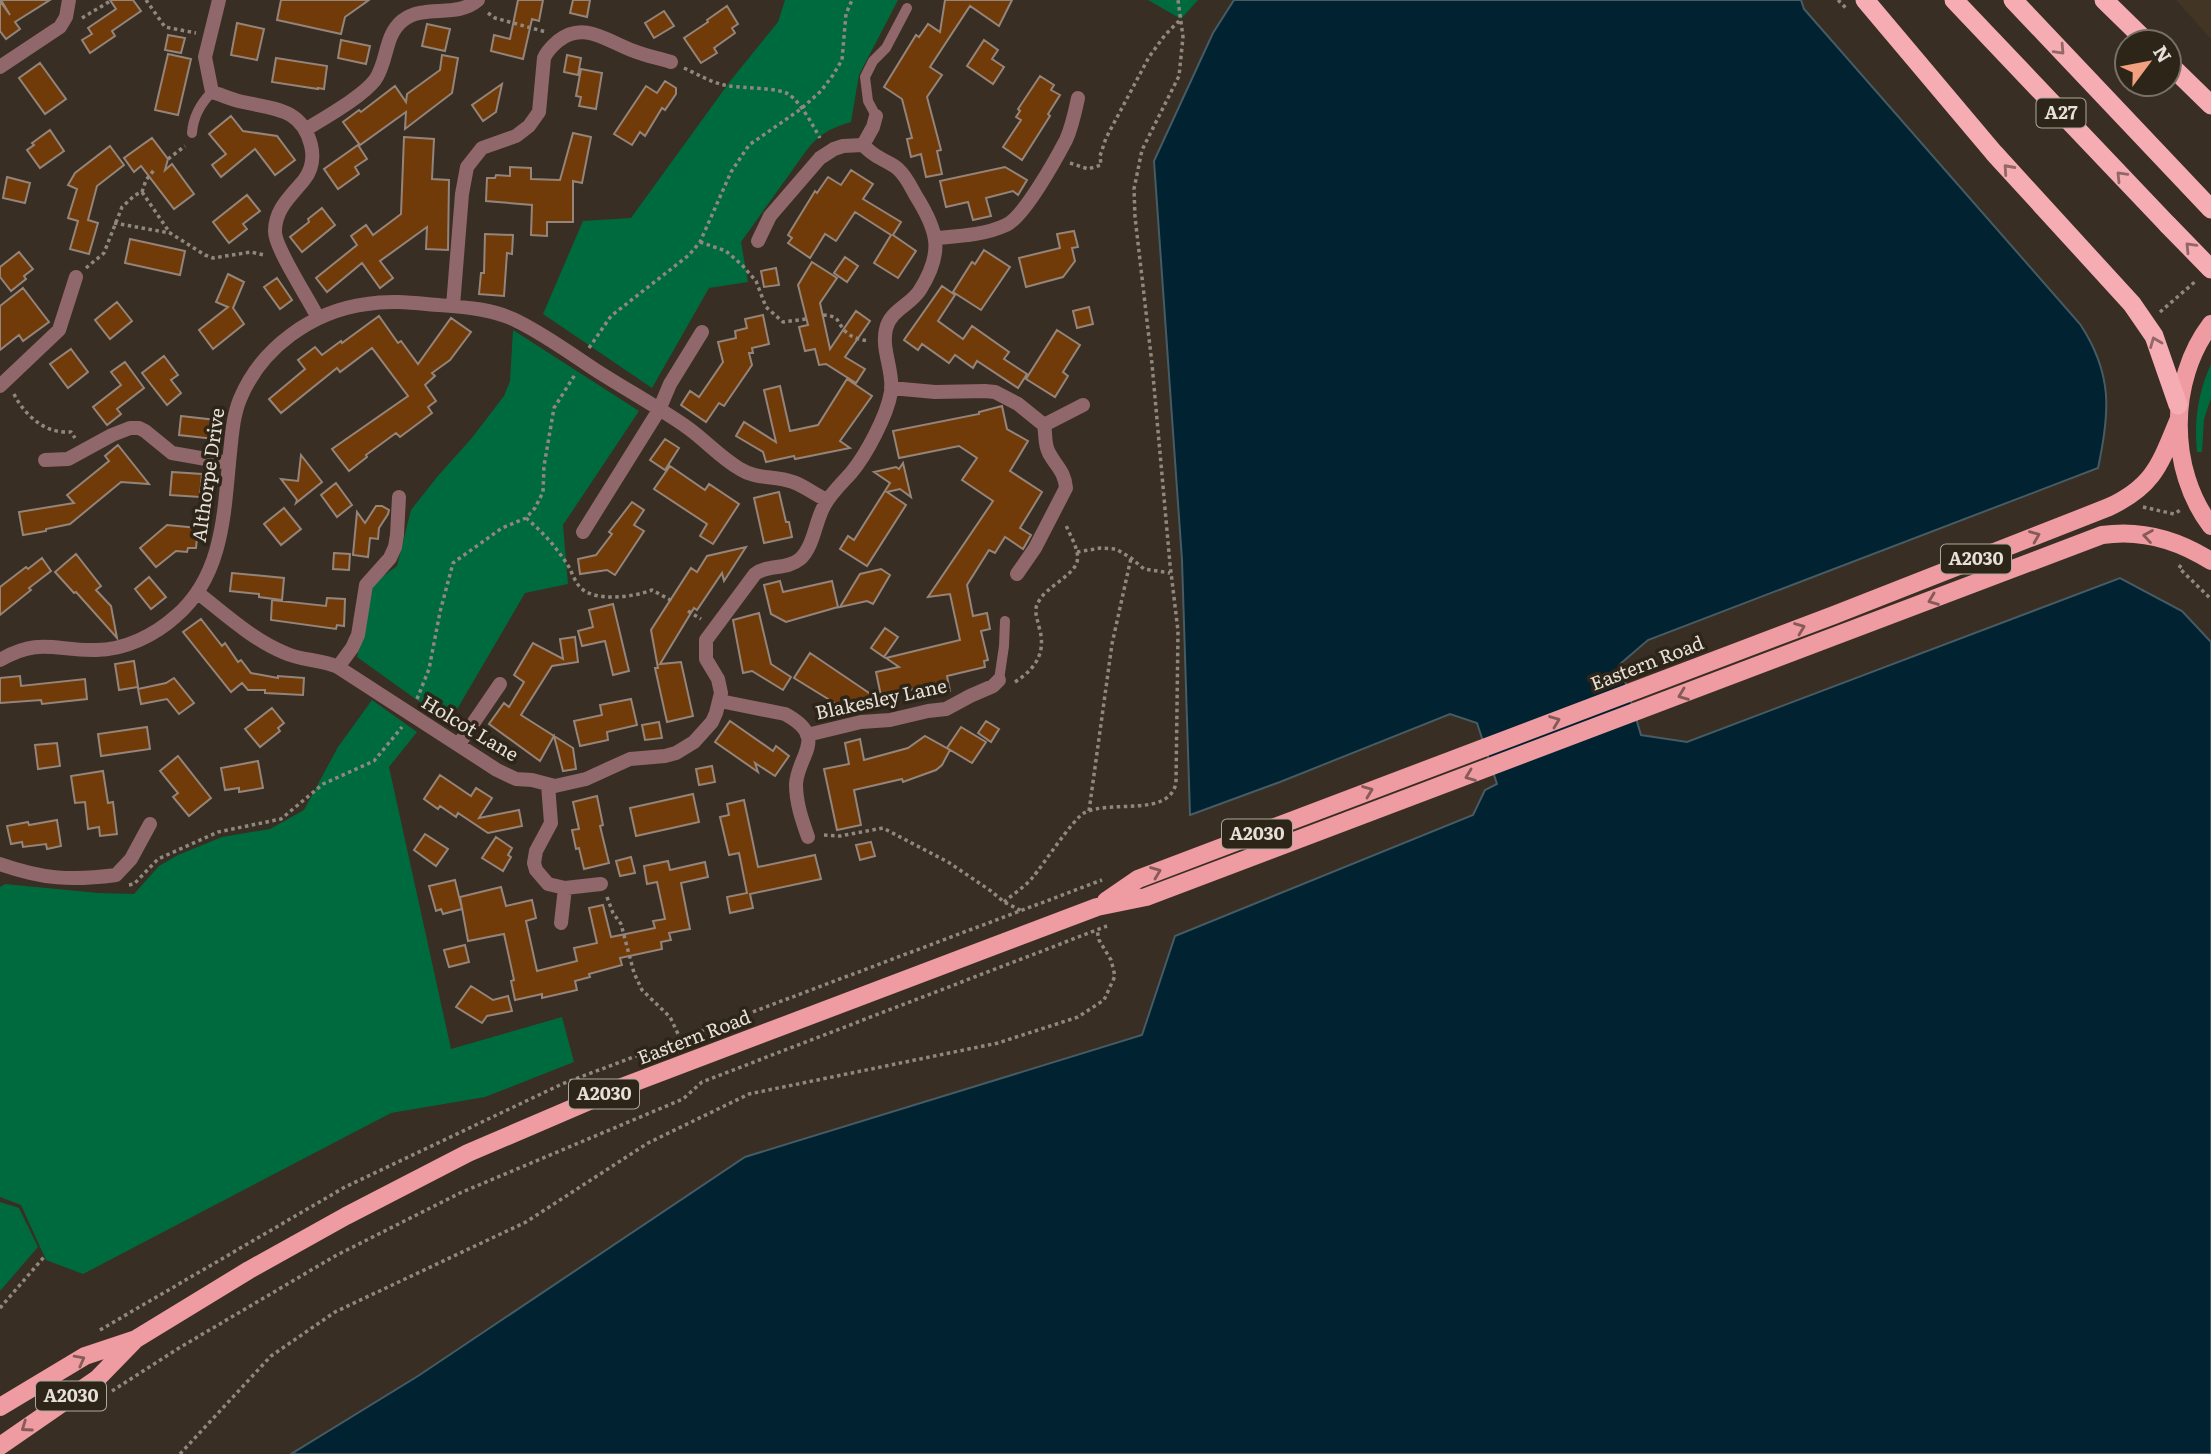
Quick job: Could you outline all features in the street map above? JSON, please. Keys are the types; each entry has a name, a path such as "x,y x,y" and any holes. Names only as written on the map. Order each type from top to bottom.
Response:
{"highway":[{"path":"1865,0 1994,153 2132,304 2154,336 2178,413"},
{"name":"A27","path":"1954,0 2168,225 2208,271"},
{"name":"A27","path":"2013,0 2206,204"},
{"path":"2104,0 2133,28"},
{"path":"2183,78 2211,105"}],"main road":[{"name":"Eastern Road","path":"1097,907 1138,879 1736,652 2126,499 2151,477 2162,459 2194,354 2211,324"},
{"path":"2178,413 2180,452 2190,489 2211,526"},
{"name":"Eastern Road","path":"0,1407 85,1356 136,1339 249,1270 468,1153 622,1087 1097,907 1146,897 1431,791 2102,535 2130,533 2158,537 2186,547 2211,561"},
{"name":"Eastern Road","path":"0,1446 97,1379 136,1339"}],"street":[{"path":"0,66 60,27 66,17 69,0"},
{"path":"219,0 205,57 212,92 240,102 281,109 298,121 311,143 311,167 303,182 282,206 276,222 275,237 318,318"},
{"path":"305,130 376,79 390,37 405,19 421,12 452,11 477,1"},
{"path":"453,306 462,194 467,167 482,148 516,136 539,112 547,51 575,32 589,33 605,37 633,51 671,62"},
{"path":"936,238 993,230 1014,221 1027,205 1066,139 1078,98"},
{"path":"863,145 876,116"},
{"path":"720,701 720,685 705,652 708,635 755,574 764,569 794,563 803,556 827,500 865,454 878,429 891,388 885,333 891,317 914,299 927,277 936,251 936,238 922,205 906,179 898,169 863,145 843,146 820,158 770,216 758,241"},
{"path":"4,382 59,330 76,276"},
{"name":"Althorpe Drive","path":"0,660 31,647 94,650 121,647 164,626 187,607 206,579 218,549 235,412 255,370 279,345 318,318 369,303 453,306 482,310 518,321 694,433 742,471 758,477 792,481 827,500"},
{"path":"583,532 659,410 670,384 702,332"},
{"path":"891,388 935,392 995,392 1018,404 1044,425 1049,454 1066,479 1066,488 1035,548 1017,574"},
{"path":"1044,425 1083,405"},
{"path":"45,460 68,459 123,430 139,428 172,453 229,463"},
{"path":"338,667 352,649 358,635 366,585 390,558 395,547 400,497"},
{"name":"Holcot Lane","path":"198,593 281,652 338,667 497,770 516,779 555,786 586,779 630,759 665,757 676,753 703,733 720,701"},
{"name":"Blakesley Lane","path":"807,735 861,722 890,720 946,709 993,687 999,680"},
{"path":"459,744 500,684"},
{"name":"Blakesley Lane","path":"720,701 785,714 793,718 807,735 809,744 796,787 800,816 808,837"},
{"path":"548,785 551,823 536,851 536,870 548,884 565,888 603,887"},
{"path":"0,863 57,879 116,875 139,845 150,824"},
{"path":"561,923 565,888"}],"lane":[{"path":"876,116 868,101 865,77 873,61 886,48 907,8"},
{"path":"192,133 192,124 203,100 212,92"},
{"path":"999,680 1006,621"}],"path":[{"path":"66,17 82,18 112,0"},
{"path":"146,0 165,27 209,35"},
{"path":"105,876 122,887 134,884 158,859 218,832 281,819 323,784 374,761 410,714 429,669 453,563 502,528 526,518 536,508 543,492 544,466 554,408 602,327 611,316 689,255 699,242 731,172 749,145 801,109 821,91 842,60 846,14 852,0"},
{"path":"1003,902 1031,880 1082,814 1100,808 1158,804 1174,792 1176,783 1178,631 1134,188 1142,150 1179,76 1183,37 1178,0"},
{"path":"477,1 495,18 545,30 556,43"},
{"path":"1055,158 1088,169 1101,165 1100,156 1106,138 1149,57 1181,19"},
{"path":"671,62 713,82 789,94 828,152"},
{"path":"169,159 191,141 192,133"},
{"path":"76,276 104,253 122,207 142,192 146,180 154,170"},
{"path":"142,192 170,233"},
{"path":"114,223 170,233 213,258 251,252 268,257 275,264 285,259"},
{"path":"699,242 726,251 742,265 755,281 766,307 783,322 806,319"},
{"path":"2153,316 2165,309 2208,271"},
{"path":"823,315 833,315 846,332 859,340 885,342"},
{"path":"4,382 32,419 51,430 71,432 84,451"},
{"path":"999,680 1013,684 1030,673 1036,664 1042,642 1035,610 1039,599 1073,569 1077,562 1077,552 1059,503"},
{"path":"526,518 556,547 579,587 592,595 623,596 652,590 674,601"},
{"path":"1077,552 1101,548 1115,550 1144,569 1171,573"},
{"path":"1089,811 1112,644 1131,558"},
{"path":"2179,568 2211,599"},
{"path":"808,837 828,834 840,836 883,828 948,862 1003,902 1021,911"},
{"path":"603,887 613,913 621,924 634,973 642,990 670,1017 680,1038"},
{"path":"102,1399 179,1348 335,1256 460,1193 683,1099 702,1082 1096,929 1111,960 1115,976 1104,1000 1078,1017 998,1043 749,1094 648,1143 526,1222 335,1312 271,1356 180,1454"},
{"path":"0,1308 44,1257"}],"shaded area":[{"path":"2176,0 2211,0 2211,39"}],"green space":[{"path":"785,0 898,0 859,75 851,122 826,132 806,151 741,242 748,282 709,288 652,388 543,314 583,221 631,218 731,80 778,22"},
{"path":"1148,0 1198,0 1181,19"},
{"path":"513,330 639,411 563,525 568,584 525,593 449,723 357,657 372,584 397,566 411,510 504,396 510,381"},
{"path":"2211,364 2211,398 2204,419 2202,452 2197,452 2198,407"},
{"path":"372,700 417,732 389,767 451,1049 562,1017 574,1062 485,1097 391,1113 83,1274 46,1260 21,1205 0,1197 0,887 5,884 134,894 159,866 178,855 222,837 270,829 304,810 338,747"},
{"path":"0,1202 19,1208 38,1247 0,1291"}],"water":[{"path":"1234,0 1801,0 1804,9 2080,324 2098,360 2106,394 2105,429 2098,468 1648,640 1620,664 1641,735 1687,742 2120,578 2182,611 2211,642 2211,1454 291,1454 418,1376 745,1157 1142,1035 1175,936 1473,815 1485,790 1497,784 1477,723 1450,714 1190,815 1182,560 1154,161 1213,33"}],"building":[{"path":"1,0 50,0 15,22 20,29 6,39 0,31 0,1 10,15"},
{"path":"110,0 133,0 141,11 112,31 115,36 90,53 82,40 92,34 88,28 116,9"},
{"path":"281,0 369,0 345,17 341,34 277,20"},
{"path":"518,0 543,0 539,21 532,19 523,59 491,51 494,35 510,39"},
{"path":"573,0 590,0 587,17 570,13"},
{"path":"945,0 1012,0 999,26 970,6 930,67 942,75 927,97 941,150 937,151 942,174 926,177 921,154 911,157 907,139 912,138 902,99 884,87 916,35 919,37 928,24 940,32"},
{"path":"727,6 738,24 732,28 735,33 714,48 717,53 701,63 684,38"},
{"path":"664,11 674,26 654,38 645,23"},
{"path":"237,23 264,29 257,60 231,55"},
{"path":"427,24 450,29 445,51 422,46"},
{"path":"168,35 185,38 181,53 165,50"},
{"path":"341,40 370,46 366,64 338,58"},
{"path":"984,40 998,50 992,59 1004,67 993,84 967,66"},
{"path":"168,54 191,59 178,115 155,110"},
{"path":"442,55 458,58 452,93 405,129 406,112 360,145 343,122 395,86 406,102 407,94 440,70"},
{"path":"567,55 581,58 578,75 564,72"},
{"path":"276,58 327,66 324,89 272,82"},
{"path":"40,63 66,99 45,114 19,78"},
{"path":"581,69 602,73 596,109 579,106 581,97 576,96"},
{"path":"1040,76 1054,85 1051,90 1060,95 1022,160 1003,147 1021,120 1016,117 1020,111 1018,109"},
{"path":"665,81 676,88 676,94 665,110 662,108 645,136 640,132 632,145 614,134 646,86 657,93"},
{"path":"502,84 496,112 483,121 472,105"},
{"path":"231,116 243,131 277,136 295,160 275,175 255,149 221,177 212,165 226,154 209,134"},
{"path":"50,130 64,151 40,168 27,150"},
{"path":"573,133 591,137 582,183 573,181 573,222 547,222 547,236 531,235 532,205 486,201 487,178 495,178 496,175 510,176 510,167 531,168 531,179 560,180"},
{"path":"404,137 434,139 432,179 449,180 448,250 426,249 427,227 380,261 393,278 380,288 362,263 327,292 316,278 357,245 351,236 366,225 373,235 401,214"},
{"path":"152,138 168,159 165,170 172,164 194,194 174,209 141,166 134,172 124,158"},
{"path":"358,145 367,159 355,167 359,174 338,189 324,169"},
{"path":"110,146 124,165 97,186 88,220 98,223 89,254 70,249 78,221 68,218 77,189 68,185 75,173"},
{"path":"1005,167 1027,180 1018,195 1013,191 986,198 991,216 973,220 968,202 946,207 940,181"},
{"path":"851,170 873,184 863,199 901,222 893,235 916,251 898,278 874,263 891,235 855,212 836,241 825,234 810,258 788,243 792,238 788,235 815,191 817,193 828,177 841,185"},
{"path":"7,177 30,183 25,203 3,198"},
{"path":"247,195 260,211 243,224 247,229 229,243 213,222"},
{"path":"322,208 335,225 302,252 290,237"},
{"path":"1074,231 1078,247 1072,248 1075,261 1063,277 1026,287 1019,258 1060,248 1057,234"},
{"path":"485,234 513,235 512,254 507,253 504,296 479,294 481,273 484,273"},
{"path":"130,239 185,251 180,275 125,263"},
{"path":"984,250 1010,267 981,310 953,292 972,262 975,264"},
{"path":"19,252 33,269 24,276 26,279 11,291 0,277 0,267"},
{"path":"845,257 858,266 847,282 834,273"},
{"path":"812,262 837,278 820,303 830,349 856,311 870,321 845,357 865,369 856,383 826,364 819,365 815,349 805,351 799,327 808,325 798,285"},
{"path":"776,268 779,285 764,287 761,271"},
{"path":"228,274 244,282 233,308 244,324 213,349 199,330 228,307 216,302"},
{"path":"277,278 292,300 280,309 264,287"},
{"path":"942,286 955,295 938,321 963,339 972,326 1009,352 1004,359 1027,374 1018,388 977,361 973,368 955,355 949,363 922,344 918,350 904,340"},
{"path":"23,288 49,322 23,341 19,335 0,350 0,306"},
{"path":"117,302 132,321 110,339 95,320"},
{"path":"1089,307 1093,324 1077,328 1073,311"},
{"path":"763,315 769,344 752,348 753,353 749,353 752,365 724,406 719,403 706,422 681,405 690,391 699,397 723,362 718,342 736,338 735,331 747,328 745,319"},
{"path":"379,316 398,343 401,341 418,364 451,318 471,332 450,360 432,373 435,376 425,385 436,401 428,407 432,413 400,437 396,433 349,471 332,449 408,396 372,348 340,372 337,368 281,413 269,399 305,369 298,360 315,347 322,355"},
{"path":"1057,330 1080,345 1063,372 1068,376 1055,397 1026,379"},
{"path":"71,349 88,372 68,388 50,364"},
{"path":"164,356 178,375 171,380 181,393 167,405 142,373"},
{"path":"125,362 144,388 117,409 121,414 107,425 93,407 121,385 111,372"},
{"path":"847,379 872,396 840,441 850,448 766,462 763,452 736,436 744,422 776,442 764,390 780,386 790,431 818,425"},
{"path":"1002,406 1007,429 1028,441 1010,471 1042,492 1020,528 1031,535 1023,549 1005,537 995,553 989,550 967,585 973,616 987,613 990,629 981,631 988,660 984,661 985,667 947,676 950,691 934,694 932,685 881,696 876,672 899,667 886,658 960,640 950,594 928,597 993,501 962,480 977,458 959,446 899,458 893,431 979,414"},
{"path":"181,416 216,420 214,439 179,435"},
{"path":"665,439 679,448 665,470 650,460"},
{"path":"118,445 149,484 121,482 70,524 23,535 19,512 74,503 67,495 109,461 105,456"},
{"path":"301,455 322,482 296,503 297,500 281,479 298,481"},
{"path":"903,463 911,497 900,489 887,492 906,505 867,566 840,549 848,536 854,540 890,483 874,472 896,467 899,469"},
{"path":"670,466 705,490 709,484 739,504 713,544 700,536 707,524 654,489"},
{"path":"172,472 202,474 200,497 170,495"},
{"path":"336,483 352,505 337,517 321,495"},
{"path":"779,492 792,537 764,543 754,498"},
{"path":"632,502 644,510 634,525 644,531 615,575 607,570 580,574 578,559 596,555 612,534 609,532"},
{"path":"376,506 389,510 379,528 378,539 370,538 368,557 353,555 357,512 365,523"},
{"path":"284,508 301,529 281,545 264,524"},
{"path":"167,525 198,528 196,548 188,548 187,552 176,551 156,567 140,548"},
{"path":"746,547 724,581 722,573 697,610 694,608 660,664 681,662 693,716 667,722 655,668 658,668 651,630 691,568 697,572 707,556"},
{"path":"334,553 350,554 349,570 333,569"},
{"path":"76,554 101,586 96,590 111,606 117,638 55,572"},
{"path":"42,558 51,571 0,615 0,587"},
{"path":"881,569 890,575 873,604 867,601 840,607 860,574"},
{"path":"232,573 284,578 282,600 230,591"},
{"path":"149,577 166,597 151,609 135,589"},
{"path":"780,581 783,592 832,581 838,607 786,622 771,614 764,585"},
{"path":"327,598 345,599 344,626 337,625 336,629 271,620 272,600 326,606"},
{"path":"613,604 629,671 613,675 605,641 582,646 578,631 593,627 589,610"},
{"path":"759,613 771,664 791,677 783,690 752,671 743,673 733,620"},
{"path":"201,619 222,646 225,643 238,662 241,660 251,673 278,678 304,678 303,695 248,690 242,683 231,692 183,632"},
{"path":"885,628 898,637 884,657 871,648"},
{"path":"575,637 578,662 552,666 521,715 573,748 576,769 563,771 554,736 540,761 489,724 504,703 509,707 524,682 514,675 533,643 563,659 560,639"},
{"path":"810,653 881,701 846,710 794,678"},
{"path":"134,661 138,687 119,690 115,664"},
{"path":"20,676 21,686 85,679 87,699 42,704 41,700 0,703 0,678"},
{"path":"174,678 194,703 179,714 167,699 141,704 138,689 166,683"},
{"path":"631,699 637,725 607,732 608,740 580,746 574,721 602,715 600,705"},
{"path":"272,708 284,723 278,728 280,731 260,747 245,729"},
{"path":"730,721 773,751 776,746 789,756 775,776 755,763 758,772 715,742"},
{"path":"986,721 999,729 991,742 978,733"},
{"path":"659,722 662,738 645,740 642,725"},
{"path":"147,727 150,749 101,756 98,734"},
{"path":"961,727 986,742 972,763 947,748"},
{"path":"925,736 950,750 942,765 936,770 903,782 902,779 854,790 861,825 837,830 824,769 849,764 845,743 860,739 864,760 908,748"},
{"path":"57,743 60,766 38,769 35,745"},
{"path":"178,756 211,798 189,816 173,797 178,793 160,771"},
{"path":"258,761 263,788 239,792 239,788 225,790 221,768"},
{"path":"712,766 715,782 699,785 696,769"},
{"path":"103,771 108,803 113,802 117,834 100,836 99,827 88,829 85,802 75,803 71,776"},
{"path":"440,775 471,796 476,788 492,798 479,818 519,810 522,826 488,833 458,813 456,817 440,806 438,809 424,799"},
{"path":"693,794 699,822 636,836 630,808"},
{"path":"597,796 603,825 600,826 609,863 584,869 572,830 579,829 573,802"},
{"path":"744,800 758,867 815,855 821,879 750,894 753,908 730,913 727,897 747,893 739,853 729,855 720,817 729,815 727,804"},
{"path":"57,820 61,846 47,849 46,844 23,847 22,842 11,844 7,826"},
{"path":"425,834 448,849 436,866 414,850"},
{"path":"496,837 512,848 508,855 511,857 503,871 482,858"},
{"path":"871,842 875,856 860,860 856,845"},
{"path":"631,857 635,873 620,876 616,861"},
{"path":"668,861 670,870 705,862 708,877 681,883 690,929 669,933 671,940 661,942 662,949 620,958 622,965 589,974 590,977 575,981 577,990 542,998 542,994 515,1000 511,981 514,980 504,934 468,941 460,897 501,887 506,906 532,900 536,918 526,921 537,971 577,961 574,948 597,943 589,908 603,905 611,937 655,928 653,921 665,919 657,882 647,884 644,866"},
{"path":"455,880 462,909 443,914 441,909 436,911 429,886"},
{"path":"465,945 469,962 449,967 444,950"},
{"path":"471,986 493,1000 508,996 512,1011 487,1016 482,1023 456,1007"}]}
